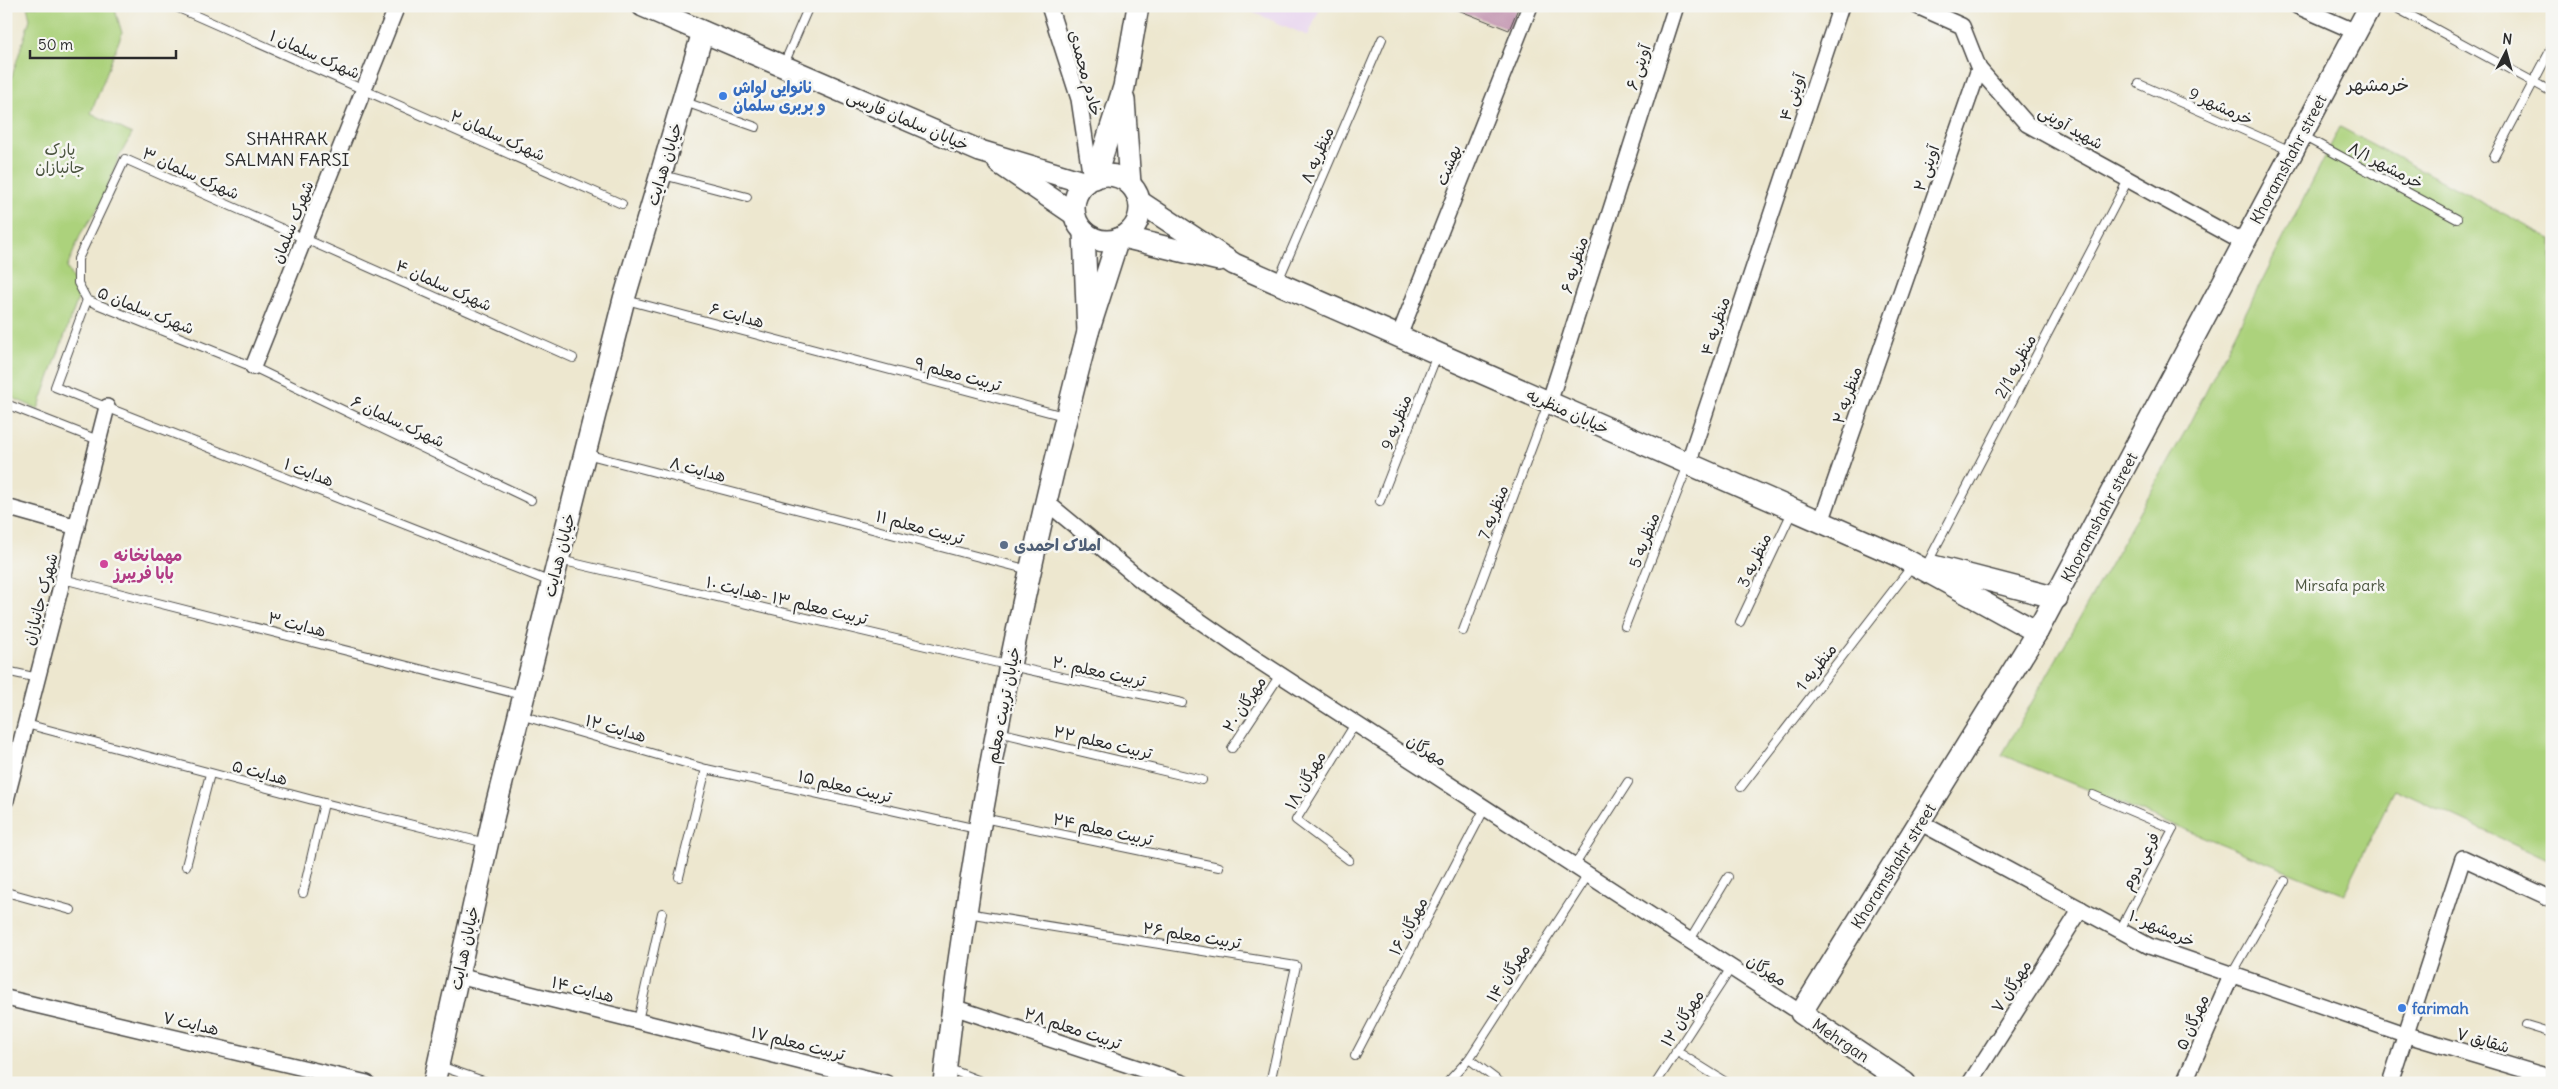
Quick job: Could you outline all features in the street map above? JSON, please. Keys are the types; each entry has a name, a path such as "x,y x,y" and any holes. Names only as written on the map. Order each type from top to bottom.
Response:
{"street":[{"name":"شهرک سلمان","path":"253,367 397,6"},
{"name":"خیابان سلمان فارسی","path":"643,6 980,151"},
{"name":"خادم محمدی","path":"1048,6 1079,99 1091,180"},
{"path":"1088,332 1077,194 1091,180 1124,87 1138,6"},
{"name":"بهشت","path":"1399,336 1530,6"},
{"name":"آوینی ۶","path":"1632,139 1676,6"},
{"name":"آوینی ۴","path":"1776,199 1841,6"},
{"name":"شهید آوینی","path":"1917,6 1962,26 1979,69 2027,124 2244,243"},
{"path":"2297,6 2356,32"},
{"name":"Khoramshahr street","path":"1801,1013 1920,823 2057,598 2370,6"},
{"name":"خیابان هدایت","path":"436,1074 487,843 624,299 704,32"},
{"name":"آوینی ۲","path":"1906,278 1979,69"},
{"path":"1088,332 1121,238 1137,223 1124,87"},
{"name":"منظریه ۶","path":"1549,403 1632,139"},
{"path":"980,151 1091,180 1111,176 1234,264"},
{"path":"980,151 1103,241 1121,238 1234,264"},
{"name":"منظریه ۴","path":"1688,464 1776,199"},
{"name":"خیابان منظریه","path":"1234,264 1914,562"},
{"name":"منظریه ۲","path":"1821,522 1906,278"},
{"name":"خیابان تربیت معلم","path":"945,1075 980,824 1029,570 1088,332"},
{"name":"شهرک جانبازان","path":"6,800 11,762 26,724 107,407"},
{"name":"مهرگان","path":"1045,501 1142,581 1280,675 1801,1013"},
{"path":"6,507 77,527"},
{"path":"1914,562 2057,598"},
{"path":"1914,562 2037,632"},
{"name":"خرمشهر ۱۰","path":"1920,823 2149,946 2404,1034"},
{"path":"2390,1083 2404,1034 2463,858 2552,899"},
{"name":"مهرگان ۷","path":"1970,1083 2081,909"},
{"name":"مهرگان ۵","path":"2184,1083 2232,974"},
{"name":"هدایت ۱۴","path":"458,976 700,1037"},
{"name":"هدایت ۷","path":"6,998 367,1083"},
{"name":"تربیت معلم ۲۸","path":"953,1007 1152,1078 1183,1083"},
{"name":"Mehrgan","path":"1801,1013 1905,1083"},
{"name":"شقایق ۷","path":"2404,1034 2552,1078"},
{"name":"تربیت معلم ۱۷","path":"700,1037 886,1083"}],"lane":[{"name":"شهرک سلمان ۱","path":"174,6 363,90"},
{"path":"783,66 809,6"},
{"path":"2393,6 2552,92"},
{"name":"منظریه ۸","path":"1277,283 1382,38"},
{"path":"2494,157 2552,47"},
{"name":"خرمشهر 9","path":"2139,84 2297,144"},
{"name":"شهرک سلمان ۲","path":"363,90 622,204"},
{"path":"683,101 756,127"},
{"name":"خرمشهر ۸/۱","path":"2297,144 2457,219"},
{"name":"شهرک سلمان ۳","path":"86,300 78,283 78,259 125,159 304,238"},
{"path":"661,174 747,197"},
{"name":"منظریه 2/1","path":"1914,562 2128,180"},
{"name":"شهرک سلمان ۴","path":"304,238 573,358"},
{"name":"هدایت ۶","path":"624,299 842,357"},
{"name":"شهرک سلمان ۵","path":"55,387 86,300 253,367"},
{"name":"منظریه 9","path":"1380,501 1437,353"},
{"name":"تربیت معلم ۹","path":"842,357 1066,416"},
{"name":"شهرک سلمان ۶","path":"253,367 532,500"},
{"name":"هدایت ۱","path":"55,387 552,582"},
{"name":"منظریه 7","path":"1463,631 1549,403"},
{"path":"6,404 98,440"},
{"name":"هدایت ۸","path":"585,454 804,511"},
{"name":"منظریه 5","path":"1625,626 1688,464"},
{"name":"منظریه 3","path":"1740,622 1793,510"},
{"name":"تربیت معلم ۱۱","path":"804,511 1029,570"},
{"name":"تربیت معلم ۱۳ -هدایت ۱۰","path":"558,560 1011,666"},
{"name":"منظریه 1","path":"1741,787 1914,562"},
{"name":"هدایت ۳","path":"63,579 521,705"},
{"name":"تربیت معلم ۲۰","path":"1011,666 1182,703"},
{"path":"6,671 38,678"},
{"name":"مهرگان ۲۰","path":"1232,748 1280,675"},
{"name":"هدایت ۱۲","path":"521,705 706,768"},
{"name":"هدایت ۵","path":"26,724 210,774 487,843"},
{"name":"مهرگان ۱۸","path":"1349,860 1296,820 1355,724"},
{"name":"تربیت معلم ۲۲","path":"998,732 1202,780"},
{"path":"679,877 706,768"},
{"name":"تربیت معلم ۱۵","path":"706,768 980,824"},
{"path":"186,866 210,774"},
{"path":"1574,866 1628,782"},
{"name":"فرعی دوم","path":"2093,795 2173,829 2120,930"},
{"path":"303,893 324,803"},
{"name":"مهرگان ۱۶","path":"1355,1056 1485,808"},
{"name":"تربیت معلم ۲۴","path":"980,824 1219,867"},
{"name":"مهرگان ۱۴","path":"1447,1083 1469,1059 1588,874"},
{"path":"1690,940 1728,877"},
{"path":"2232,974 2285,881"},
{"path":"6,892 71,910"},
{"path":"638,1021 662,913"},
{"name":"تربیت معلم ۲۶","path":"967,913 1296,966 1270,1083"},
{"name":"مهرگان ۱۲","path":"1656,1083 1731,968"},
{"path":"2526,1026 2552,1033"},
{"path":"1676,1051 1727,1083"},
{"path":"1469,1059 1501,1083"},
{"path":"436,1074 489,1083"},
{"path":"945,1075 985,1083"}],"shaded area":[{"path":"1239,6 1321,6 1308,36"}],"green space":[{"name":"پارک جانبازان","path":"27,6 114,6 122,33 91,113 132,134 119,157 101,204 81,233 67,268 80,293 38,409 6,395 6,95 30,19"},
{"name":"Mirsafa park","path":"2340,127 2552,239 2552,862 2395,789 2344,894 2002,755 2187,428"}],"building":[{"path":"1448,6 1519,6 1509,30"}],"place":[{"name":"نانوایی لواش و بربری سلمان","path":"723,96"},
{"name":"املاک احمدی","path":"1004,545"},
{"name":"مهمانخانه بابا فریبرز","path":"104,564"},
{"name":"farimah","path":"2402,1008"}],"district":[{"name":"خرمشهر","path":"2378,84"},
{"name":"SHAHRAK SALMAN FARSI","path":"287,148"}]}
